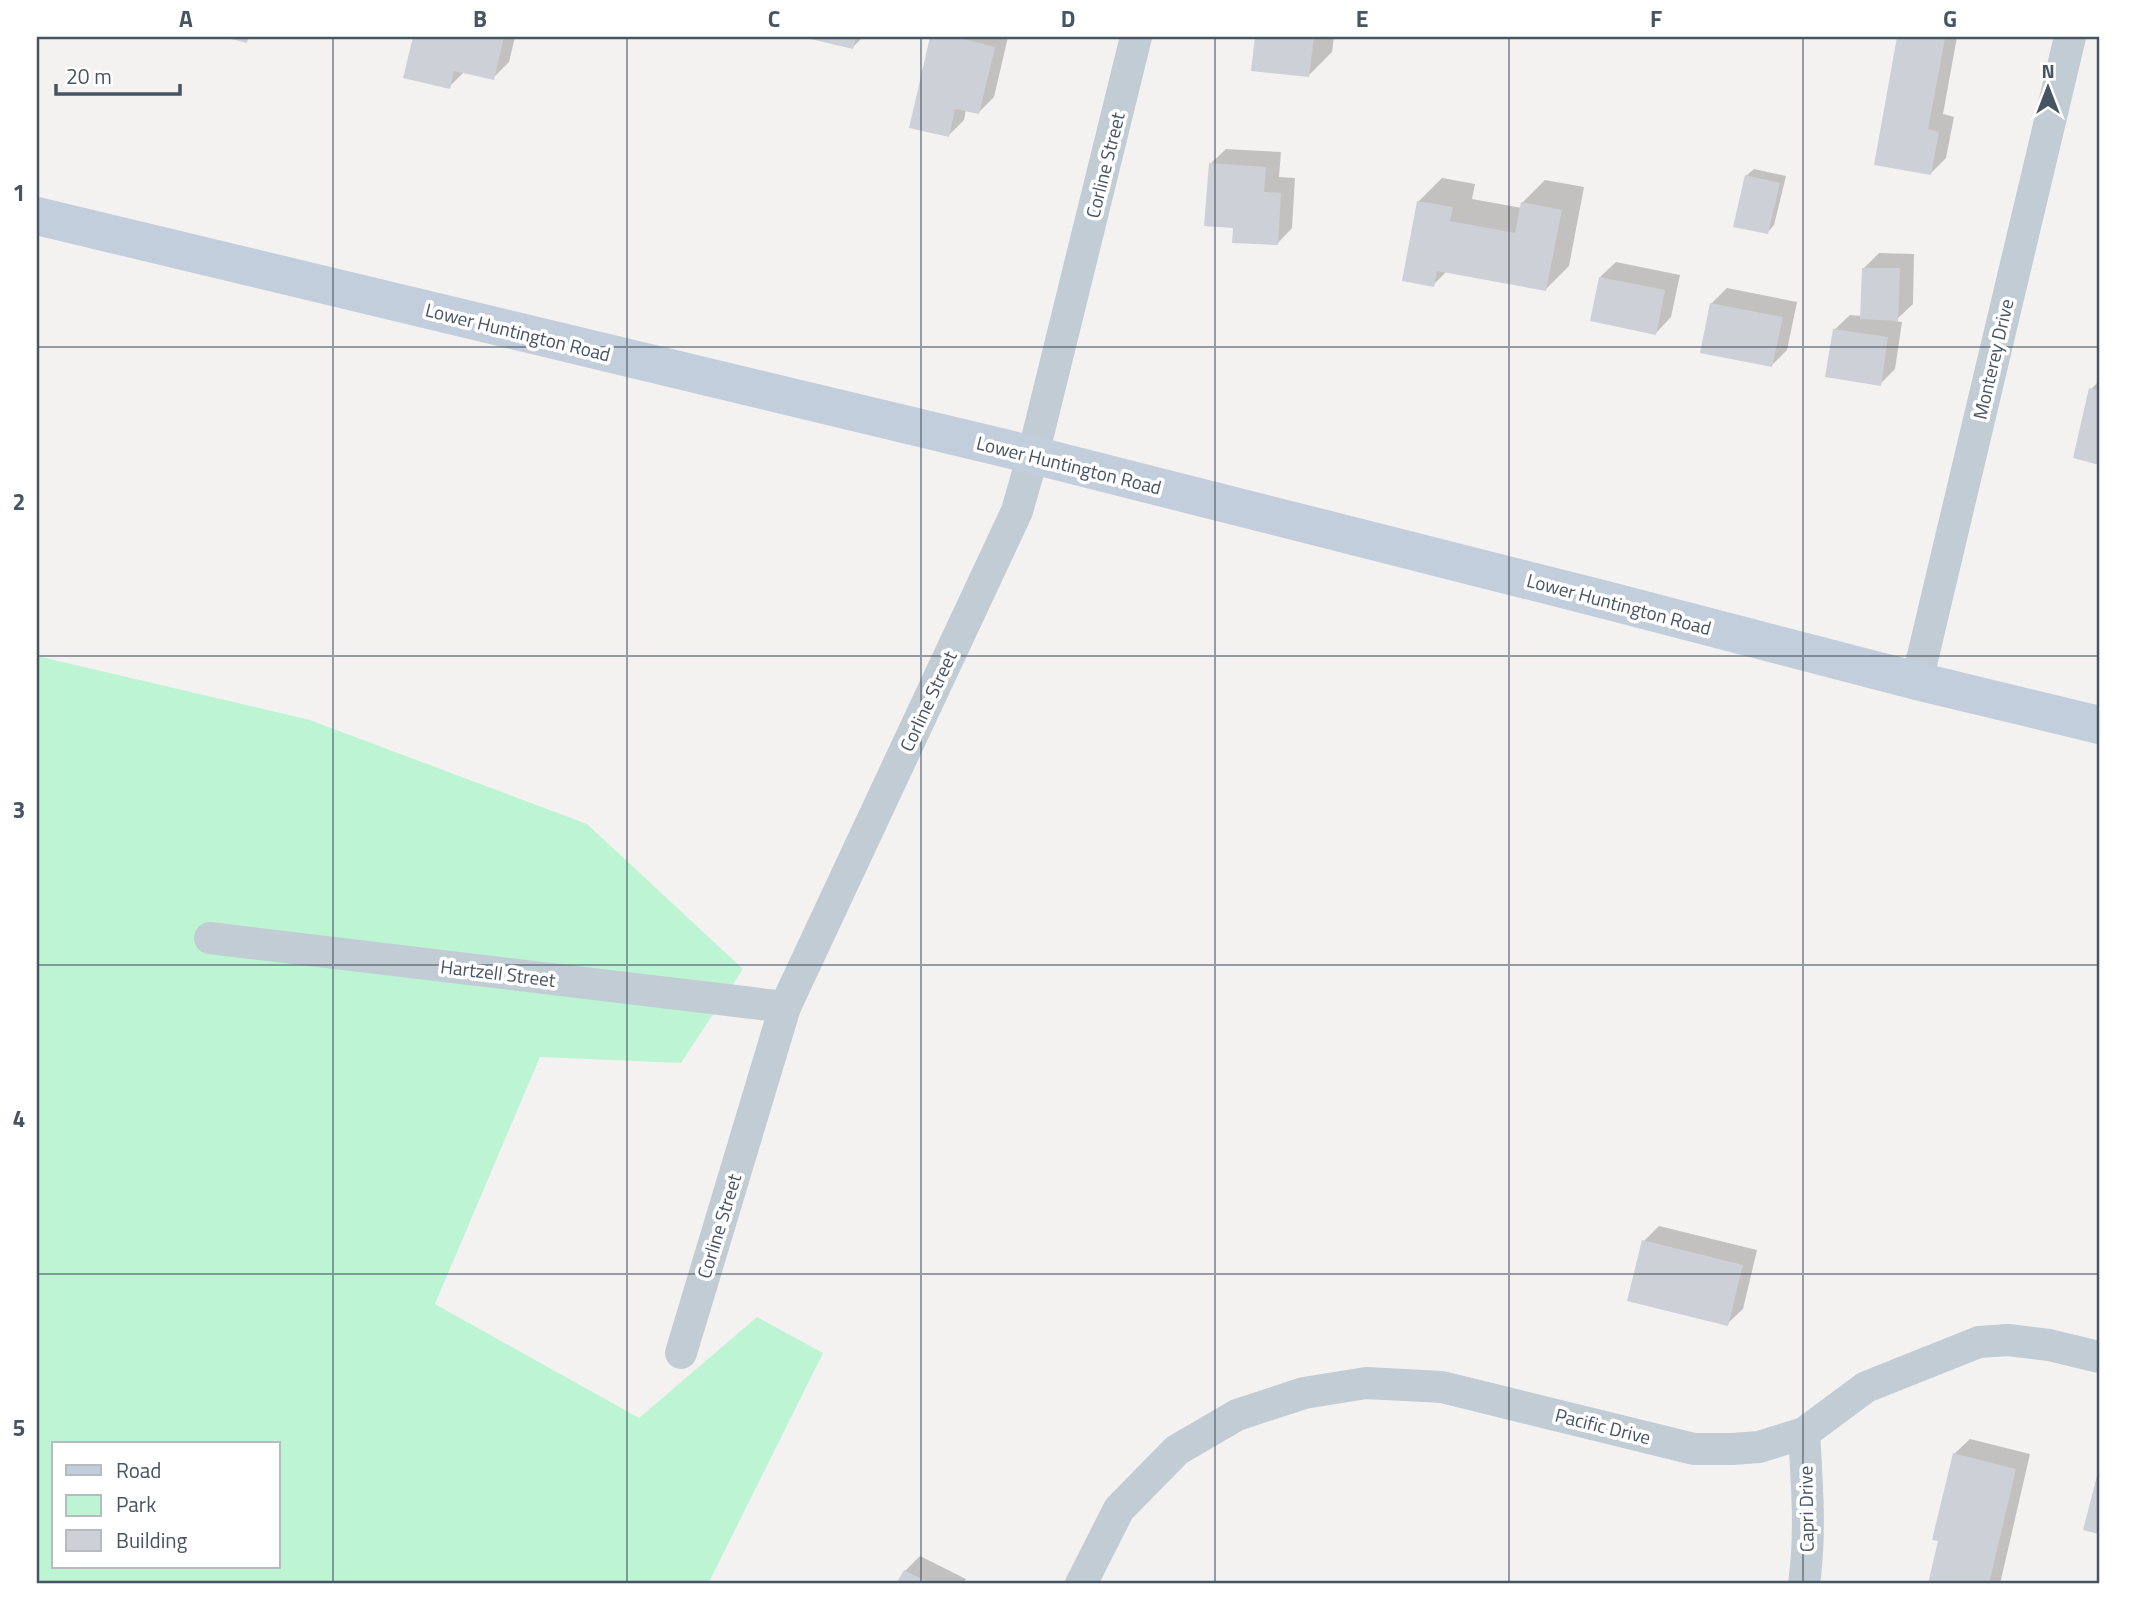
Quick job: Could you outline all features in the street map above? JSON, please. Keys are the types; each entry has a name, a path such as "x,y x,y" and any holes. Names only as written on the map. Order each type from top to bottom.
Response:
{"main road":[{"name":"Lower Huntington Road","path":"37,216 1033,455 2099,725"}],"street":[{"name":"Corline Street","path":"681,1353 785,1007 1017,511 1136,37"},
{"name":"Monterey Drive","path":"1917,681 2070,37"},
{"name":"Hartzell Street","path":"210,938 785,1007"},
{"name":"Pacific Drive","path":"1081,1584 1119,1509 1177,1450 1237,1415 1304,1393 1366,1383 1442,1387 1694,1449 1732,1449 1759,1447 1804,1433 1866,1387 1979,1342 2008,1340 2049,1345 2099,1357"},
{"name":"Capri Drive","path":"1804,1433 1808,1493 1804,1584"}],"green space":[{"path":"37,656 310,720 587,824 743,969 681,1063 540,1057 435,1304 639,1418 757,1317 823,1353 708,1584 37,1584"}],"building":[{"path":"223,37 249,37 247,43"},
{"path":"413,37 504,37 494,80 454,71 450,89 403,78"},
{"path":"802,37 856,37 853,49"},
{"path":"930,37 965,37 964,39 995,47 979,114 955,109 949,137 909,128"},
{"path":"1255,37 1314,37 1309,77 1251,71"},
{"path":"1897,37 1945,39 1928,129 1939,132 1931,175 1874,165"},
{"path":"1209,163 1266,167 1264,192 1281,193 1278,245 1232,243 1233,228 1204,226"},
{"path":"1745,175 1780,183 1768,234 1733,227"},
{"path":"1417,201 1453,207 1450,221 1515,233 1521,202 1562,210 1546,291 1437,271 1434,287 1402,281"},
{"path":"1862,268 1900,268 1898,321 1860,319"},
{"path":"1599,277 1665,290 1656,335 1590,321"},
{"path":"1710,303 1783,317 1772,367 1700,353"},
{"path":"1833,329 1888,337 1881,386 1825,377"},
{"path":"2089,388 2099,391 2099,465 2073,458"},
{"path":"1642,1240 1743,1265 1728,1326 1627,1301"},
{"path":"1953,1453 2016,1469 1989,1584 1928,1584 1938,1541 1932,1540"},
{"path":"2099,1472 2099,1534 2083,1530"},
{"path":"904,1570 932,1584 896,1584"}]}
